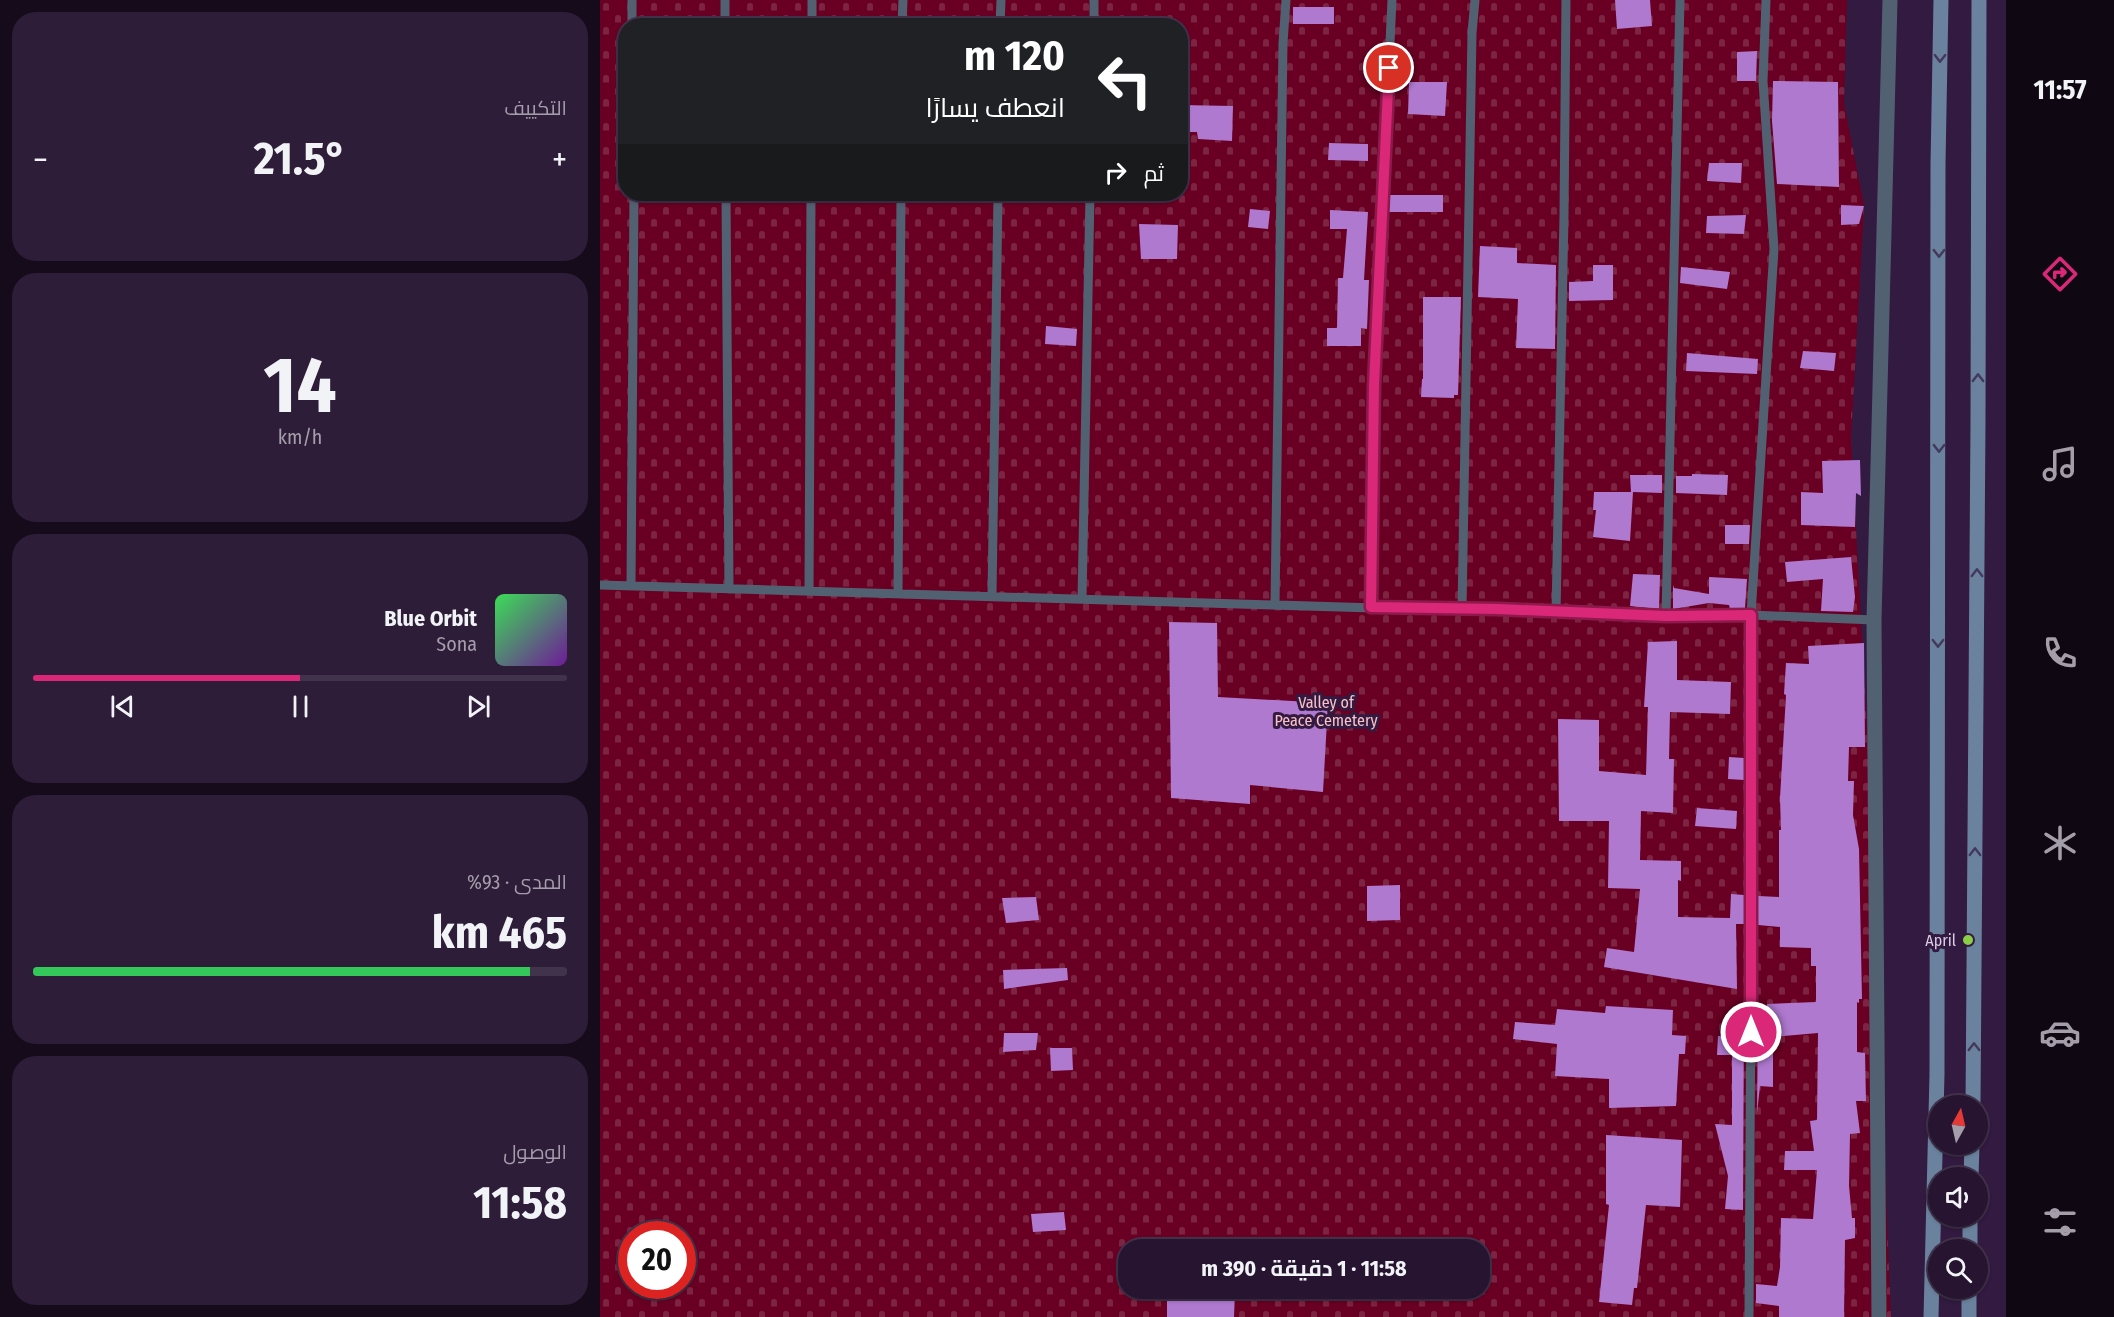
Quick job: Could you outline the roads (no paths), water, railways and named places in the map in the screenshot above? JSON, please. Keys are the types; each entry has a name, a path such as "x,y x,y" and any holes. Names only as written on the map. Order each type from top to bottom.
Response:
{"main road":[{"path":"1931,1317 1937,1074 1938,164 1941,0"},
{"path":"1973,1095 1979,0"},
{"path":"1969,1299 1969,1317"}],"street":[{"path":"1879,1317 1874,620 1890,0"}],"lane":[{"path":"632,0 632,18"},
{"path":"725,0 725,18"},
{"path":"812,0 812,18"},
{"path":"902,18 903,0"},
{"path":"1000,18 1001,0"},
{"path":"1094,0 1094,18"},
{"path":"1275,604 1283,43 1286,0"},
{"path":"1371,607 1374,385 1392,0"},
{"path":"1462,610 1472,33 1475,0"},
{"path":"1556,613 1566,0"},
{"path":"1666,616 1680,0"},
{"path":"1749,1317 1751,615 1774,249 1763,81 1766,0"},
{"path":"631,586 634,201"},
{"path":"726,201 729,589"},
{"path":"809,591 811,201"},
{"path":"898,593 901,201"},
{"path":"992,596 998,201"},
{"path":"1082,599 1090,201"},
{"path":"600,585 1874,620"}],"place":[{"name":"April","path":"1968,940"}],"park label":[{"name":"Valley of Peace Cemetery","path":"1326,711"}]}
